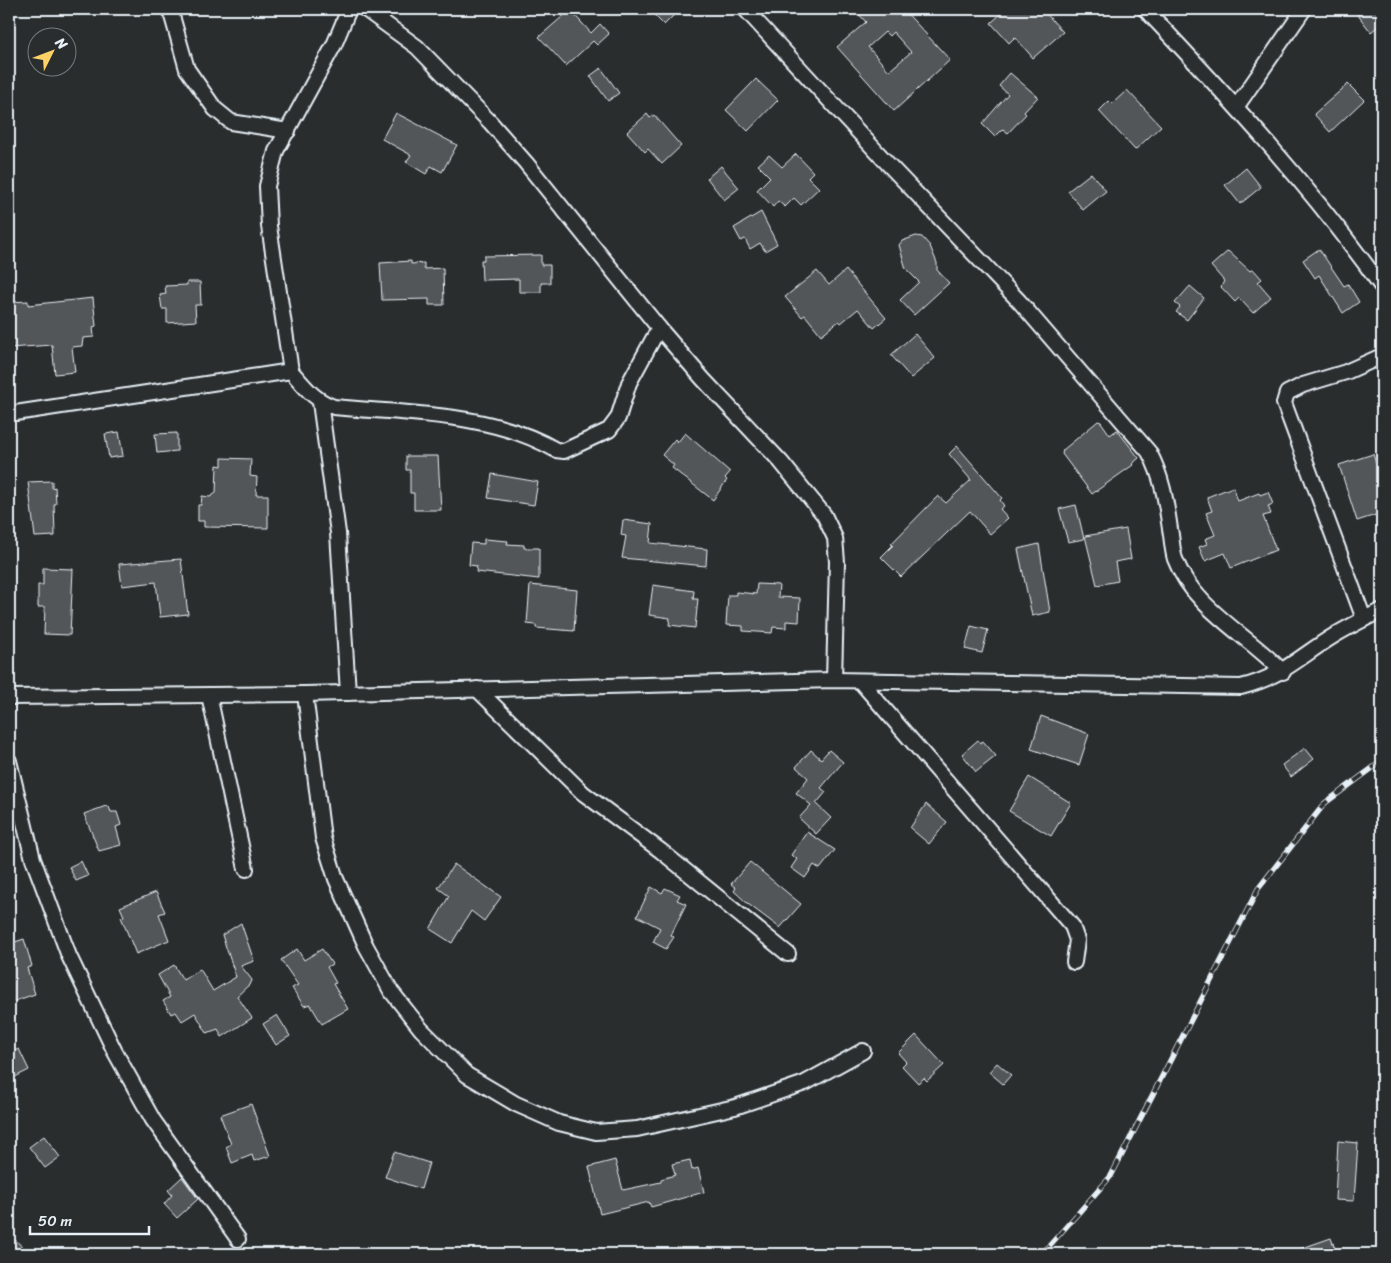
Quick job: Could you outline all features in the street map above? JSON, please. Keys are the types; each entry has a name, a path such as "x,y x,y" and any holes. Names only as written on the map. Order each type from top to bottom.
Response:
{"street":[{"path":"170,9 187,69 215,109 231,122 288,131"},
{"path":"349,9 334,45 276,151 267,186 269,226 292,371 320,402 334,408 469,420 504,429 556,450 564,451 609,430 618,418 629,383 659,328"},
{"path":"366,9 417,47 490,122 526,163 659,328 703,379 781,462 824,515 835,538 838,562 834,680"},
{"path":"744,9 1019,301 1149,452 1159,471 1175,558 1188,582 1206,605 1266,654 1283,672"},
{"path":"1145,9 1237,106 1347,238 1382,287"},
{"path":"1237,106 1304,9"},
{"path":"1364,619 1284,403 1287,393 1303,385 1346,372 1382,356"},
{"path":"9,414 292,371"},
{"path":"320,402 338,533 348,693"},
{"path":"9,697 305,694 834,680 1241,687 1264,681 1283,672 1335,635 1382,610"},
{"path":"860,681 1072,926 1077,940 1074,962"},
{"path":"477,689 583,793 661,851 788,954"},
{"path":"305,694 323,838 336,879 366,946 391,991 421,1029 466,1075 524,1108 559,1123 596,1132 637,1129 736,1107 805,1083 863,1051"},
{"path":"209,695 246,869"},
{"path":"9,762 33,859 73,965 115,1052 153,1120 238,1238"}],"building":[{"path":"648,9 680,9 664,25"},
{"path":"854,9 903,9 950,60 894,111 837,47 866,22","holes":["885,32 889,36 893,32 911,52 889,71 868,47"]},
{"path":"1006,9 1042,9 1063,32 1033,58 1015,37 1009,43 991,23"},
{"path":"1364,9 1382,9 1382,23 1371,32 1357,14"},
{"path":"570,10 591,33 600,24 609,34 597,45 593,41 566,66 539,37"},
{"path":"601,68 619,93 608,101 590,76"},
{"path":"1010,73 1038,97 1024,112 1026,114 1008,133 1003,129 995,137 982,124 1008,94 999,86"},
{"path":"756,79 778,100 748,131 726,110"},
{"path":"1348,84 1364,100 1330,132 1314,114"},
{"path":"1127,90 1161,126 1135,150 1099,111 1109,101 1112,104"},
{"path":"396,113 457,145 442,172 431,166 426,174 406,162 411,155 382,139"},
{"path":"647,114 650,118 654,115 681,146 662,164 648,149 645,152 627,132"},
{"path":"796,154 813,172 808,177 819,188 801,205 794,198 785,207 778,201 773,207 757,190 770,177 758,165 769,155 782,167"},
{"path":"721,166 739,188 724,200 707,178"},
{"path":"1246,168 1261,187 1240,204 1225,185"},
{"path":"1091,173 1106,191 1083,210 1068,191"},
{"path":"761,212 777,244 765,251 760,243 750,249 745,239 741,241 734,228"},
{"path":"916,236 922,237 930,246 937,263 937,270 949,283 914,315 900,300 919,282 906,269 899,245 902,241"},
{"path":"1319,249 1344,286 1348,284 1359,302 1343,313 1319,275 1315,278 1303,260"},
{"path":"1228,251 1250,271 1253,269 1262,279 1258,282 1271,297 1253,313 1239,298 1235,302 1221,287 1224,281 1211,266"},
{"path":"541,255 541,265 550,265 550,283 541,283 541,292 519,292 519,279 482,280 481,260 484,260 484,256"},
{"path":"411,261 411,264 424,263 424,269 443,268 444,305 429,305 429,299 382,300 380,263"},
{"path":"846,270 886,318 874,328 858,309 841,323 839,321 821,335 805,315 802,317 785,297 817,271 829,285"},
{"path":"187,282 200,282 201,305 195,305 196,321 167,323 167,309 162,309 160,295 166,294 165,286 187,285"},
{"path":"1190,286 1204,298 1187,320 1176,312 1180,307 1175,303"},
{"path":"93,298 96,326 93,327 94,337 83,338 82,346 72,347 75,372 55,374 52,345 9,348 9,330 13,330 10,302 28,301 28,305"},
{"path":"915,334 935,358 911,378 891,355"},
{"path":"1098,421 1101,422 1110,435 1117,430 1139,458 1133,465 1092,494 1062,454 1063,450"},
{"path":"119,432 123,456 109,458 105,434"},
{"path":"177,433 177,451 157,453 155,434"},
{"path":"685,433 730,472 725,478 727,480 713,500 672,468 674,465 662,455 675,439 678,442"},
{"path":"957,446 1002,498 1000,500 1004,506 1000,509 1008,518 990,534 970,511 901,577 881,557 893,545 891,544 938,496 946,503 971,480 949,454"},
{"path":"1373,454 1382,482 1376,485 1382,504 1382,513 1357,521 1339,465"},
{"path":"406,456 438,456 441,510 414,510 414,493 410,493 410,470 406,470"},
{"path":"222,458 251,459 250,476 257,477 256,495 268,495 268,528 204,527 204,521 198,521 198,505 201,505 202,496 210,497 216,493 217,465 222,466"},
{"path":"492,474 538,482 534,505 488,498"},
{"path":"52,481 52,488 55,487 56,504 54,504 55,536 35,537 28,482"},
{"path":"1233,487 1238,501 1259,493 1260,495 1268,492 1273,504 1268,506 1271,514 1263,516 1276,550 1231,568 1225,553 1205,561 1199,547 1207,544 1205,539 1215,535 1206,513 1212,511 1207,497"},
{"path":"1076,505 1084,539 1068,542 1059,509"},
{"path":"623,520 652,524 650,543 707,549 706,566 622,558 626,536 621,535"},
{"path":"1126,529 1131,559 1115,562 1118,581 1097,585 1085,536"},
{"path":"484,539 508,541 507,544 524,545 524,548 539,548 539,579 476,572 477,566 469,565 471,543 484,544"},
{"path":"1039,544 1050,612 1032,616 1018,549"},
{"path":"181,559 188,614 160,617 156,582 122,586 119,564"},
{"path":"43,568 73,569 70,635 44,634 45,607 38,607 38,585 43,585"},
{"path":"757,584 779,585 778,597 800,598 799,622 786,621 786,628 773,627 772,633 743,631 743,626 726,625 728,595 736,595 736,592 756,594"},
{"path":"530,585 577,590 574,631 536,628 536,625 527,624"},
{"path":"653,585 694,591 693,599 698,599 695,628 669,625 670,618 649,615"},
{"path":"971,626 988,630 982,653 965,649"},
{"path":"1041,716 1089,734 1079,765 1031,749"},
{"path":"978,740 980,743 983,741 996,756 976,772 962,754"},
{"path":"1305,748 1314,759 1291,777 1282,765"},
{"path":"811,750 821,759 829,750 843,762 821,788 826,792 816,804 831,818 816,834 799,818 811,805 796,793 808,778 796,767"},
{"path":"1029,777 1071,803 1051,836 1009,811"},
{"path":"926,804 947,822 929,844 910,828"},
{"path":"106,806 109,807 111,812 117,812 121,825 116,827 121,845 99,851 84,814"},
{"path":"807,832 835,850 820,869 814,865 805,878 791,868 797,859 791,855"},
{"path":"81,861 88,876 76,881 69,867"},
{"path":"750,862 801,904 780,928 734,891 736,888 731,884"},
{"path":"454,864 501,897 484,921 471,911 452,943 430,929 449,896 438,888"},
{"path":"651,887 662,893 665,888 680,895 677,900 686,904 671,935 674,937 666,949 653,942 660,928 637,916"},
{"path":"156,892 165,912 159,914 169,940 136,954 121,917 124,916 120,907"},
{"path":"241,923 254,961 241,966 252,980 237,996 252,1018 222,1037 218,1029 207,1033 195,1013 182,1021 176,1012 171,1014 163,1001 170,997 158,975 174,965 183,980 200,969 213,991 236,977 222,935"},
{"path":"24,939 32,966 27,968 35,994 12,1002 9,992 9,944"},
{"path":"297,949 304,960 322,949 332,964 327,967 336,983 333,984 348,1009 322,1024 310,1004 304,1006 292,988 298,985 281,960"},
{"path":"277,1015 290,1036 276,1045 263,1024"},
{"path":"916,1035 944,1065 927,1081 924,1078 918,1083 902,1066 906,1062 898,1053"},
{"path":"19,1049 29,1070 15,1077 9,1063 9,1053"},
{"path":"997,1063 1011,1075 1003,1084 989,1072"},
{"path":"251,1104 270,1156 254,1161 252,1155 232,1163 226,1147 231,1144 220,1115"},
{"path":"44,1136 60,1157 45,1168 29,1147"},
{"path":"1338,1141 1358,1143 1354,1201 1335,1200"},
{"path":"394,1152 429,1163 421,1189 385,1177"},
{"path":"615,1160 623,1190 661,1182 661,1179 675,1175 672,1164 690,1160 692,1170 698,1168 704,1192 651,1207 649,1202 600,1214 589,1167"},
{"path":"182,1177 198,1199 177,1218 164,1204 172,1195 168,1190"},
{"path":"9,1234 30,1254 9,1254"},
{"path":"1331,1238 1337,1254 1291,1254 1291,1252"}],"railway":[{"path":"1042,1254 1111,1176 1258,889 1325,803 1382,761"}]}
